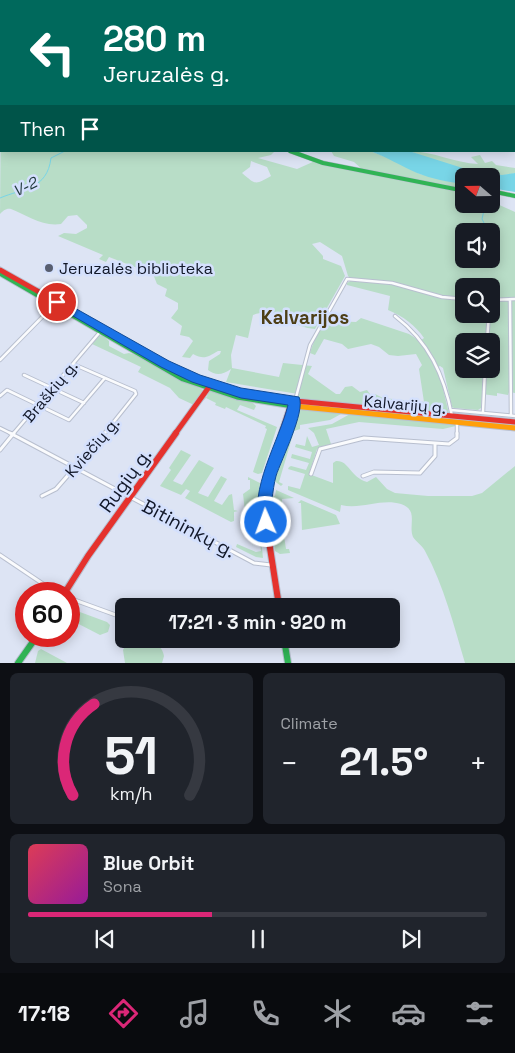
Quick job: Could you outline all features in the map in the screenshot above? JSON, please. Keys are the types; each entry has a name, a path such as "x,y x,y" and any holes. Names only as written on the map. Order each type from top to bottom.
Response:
{"main road":[{"path":"293,152 331,165 455,189"},
{"path":"500,193 515,196"},
{"name":"Kalvarijų g.","path":"0,272 102,330 209,387 294,404 515,422"},
{"name":"Rugių g.","path":"72,582 88,556 209,387"},
{"path":"278,598 265,508 266,492 275,460 289,427 294,404"},
{"name":"Kalvarijų g.","path":"454,416 515,428"},
{"path":"18,663 29,647"},
{"path":"286,648 288,663"}],"street":[{"path":"294,404 306,354 347,279 392,283 455,298"},
{"path":"500,300 515,300"},
{"path":"454,416 483,412 513,415 509,353 510,300"},
{"path":"0,360 56,304"},
{"path":"310,474 320,449 362,439 447,445 455,442 458,436 454,416 437,362 414,330 395,316"},
{"name":"Braškių g.","path":"0,450 102,330"},
{"path":"0,396 7,390 69,420 105,378 73,364"},
{"path":"24,375 84,402"},
{"name":"Kviečių g.","path":"42,496 56,489 101,438 136,392 105,378"},
{"path":"483,412 485,378"},
{"name":"Bitininkų g.","path":"0,428 75,466 254,563 273,565"},
{"path":"363,476 374,472 420,473 435,456 435,444"},
{"path":"0,555 40,582"},
{"path":"80,602 115,615"}],"green space":[{"path":"1,152 274,152 271,155 258,158 297,169 315,161 345,169 455,190 455,213 500,213 500,205 515,212 515,393 509,392 508,395 497,393 497,396 482,394 481,408 478,410 454,408 452,407 443,368 440,366 438,367 449,414 415,409 406,410 302,400 298,398 298,394 226,382 231,369 219,374 208,370 209,361 220,354 221,351 206,357 193,354 190,358 182,357 193,341 189,337 180,335 182,326 171,318 178,309 178,303 165,296 167,289 157,284 153,274 109,257 106,262 99,259 103,255 58,236 64,233 76,234 87,228 87,225 77,215 68,216 61,224 47,224 11,209 6,209 0,214","holes":["251,161 267,167 271,176 258,182 253,182 242,173 250,167","320,242 342,256 348,276 352,280 347,285 390,296 388,310 409,322 424,338 420,341 409,334 361,318 356,322 329,321 317,335 310,353 315,355 324,339 342,344 348,349 371,344 379,347 389,355 416,354 422,365 419,369 424,402 383,398 370,394 367,390 360,392 352,386 345,387 340,394 336,394 308,374 312,366 283,363 279,377 232,368 231,355 236,335 248,338 253,315 269,313 306,328 315,329 345,276 341,266 323,259 323,256 312,244"]},
{"path":"332,152 373,152 420,174 455,182 455,187 364,171 354,162 334,156"},
{"path":"412,152 426,153 461,162 478,164 471,157 480,155 485,163 492,161 496,165 515,168 515,173 500,175 500,168 458,168"},
{"path":"99,336 103,336 109,341 109,346 124,354 136,355 205,391 194,405 179,398 170,388 138,372 141,367 92,344"},
{"path":"210,391 252,402 256,406 254,410 240,405 237,410 277,427 262,473 253,472 267,429 265,428 266,426 226,407 225,409 215,405 216,403 206,398 204,400 203,398 207,397"},
{"path":"301,408 341,414 330,420 300,425 300,429 294,431 279,482 283,484 281,486 273,480 284,447 287,448 293,431 290,431 297,411"},
{"path":"350,414 454,424 456,426 443,429 359,422 326,429 331,444 317,449 309,474 333,483 333,463 340,461 361,480 367,482 376,477 387,489 395,493 428,496 472,496 482,493 515,466 515,663 465,663 438,578 424,549 413,537 410,510 401,504 386,502 356,506 341,505 340,512 288,490 288,486 300,489 305,474 288,469 289,467 306,470 309,463 291,458 292,454 310,459 312,452 295,447 296,444 305,446 307,436 312,447 319,445 314,433 308,428 332,424"},
{"path":"181,450 191,455 173,481 182,485 199,460 214,468 198,493 208,497 221,476 227,479 214,501 222,505 229,495 232,494 234,510 238,511 234,512 234,521 231,522 185,498 190,491 186,489 181,495 160,486"},
{"path":"248,477 260,483 258,506 263,558 256,557 236,547 237,544 256,552 261,551 255,510 250,511 253,547 250,528 247,528 243,494 250,489"},
{"path":"276,490 294,498 282,499 283,529 286,549 289,549 290,553 280,554 275,551 269,503 270,495 275,496"},
{"path":"301,500 336,515 340,524 302,530 301,503 298,503"},
{"path":"80,612 107,622 110,625 108,632 100,635 80,625"},
{"path":"124,648 160,648 164,656 162,663 125,663"},
{"path":"41,649 67,663 35,663 38,651"}],"water":[{"path":"372,152 412,152 463,168 455,168 455,182 417,173"},
{"path":"515,173 515,192 500,190 500,175"}],"waterway":[{"name":"V-2","path":"0,198 39,182 45,176 51,158 63,152"},
{"path":"483,213 482,219 484,223"}],"traffic: fast":[{"path":"293,152 323,163 455,189"},
{"path":"500,193 515,196"},
{"path":"0,273 183,379 237,397 293,406"},
{"path":"278,454 294,410 293,406"},
{"path":"18,663 29,647"},
{"path":"286,648 288,663"}],"traffic: slow":[{"path":"293,406 515,428"}],"traffic: jam":[{"path":"0,270 181,372 233,391 295,401"},
{"path":"72,582 88,556 209,387"},
{"path":"278,598 266,522 265,500 279,441 289,410 295,401 515,422"}],"place":[{"name":"Jeruzalės biblioteka","path":"49,268"}],"district":[{"name":"Kalvarijos","path":"305,317"}],"route":[{"path":"57,302 180,372 220,388 262,397 295,401 290,423 275,460 266,492 266,522"}]}
